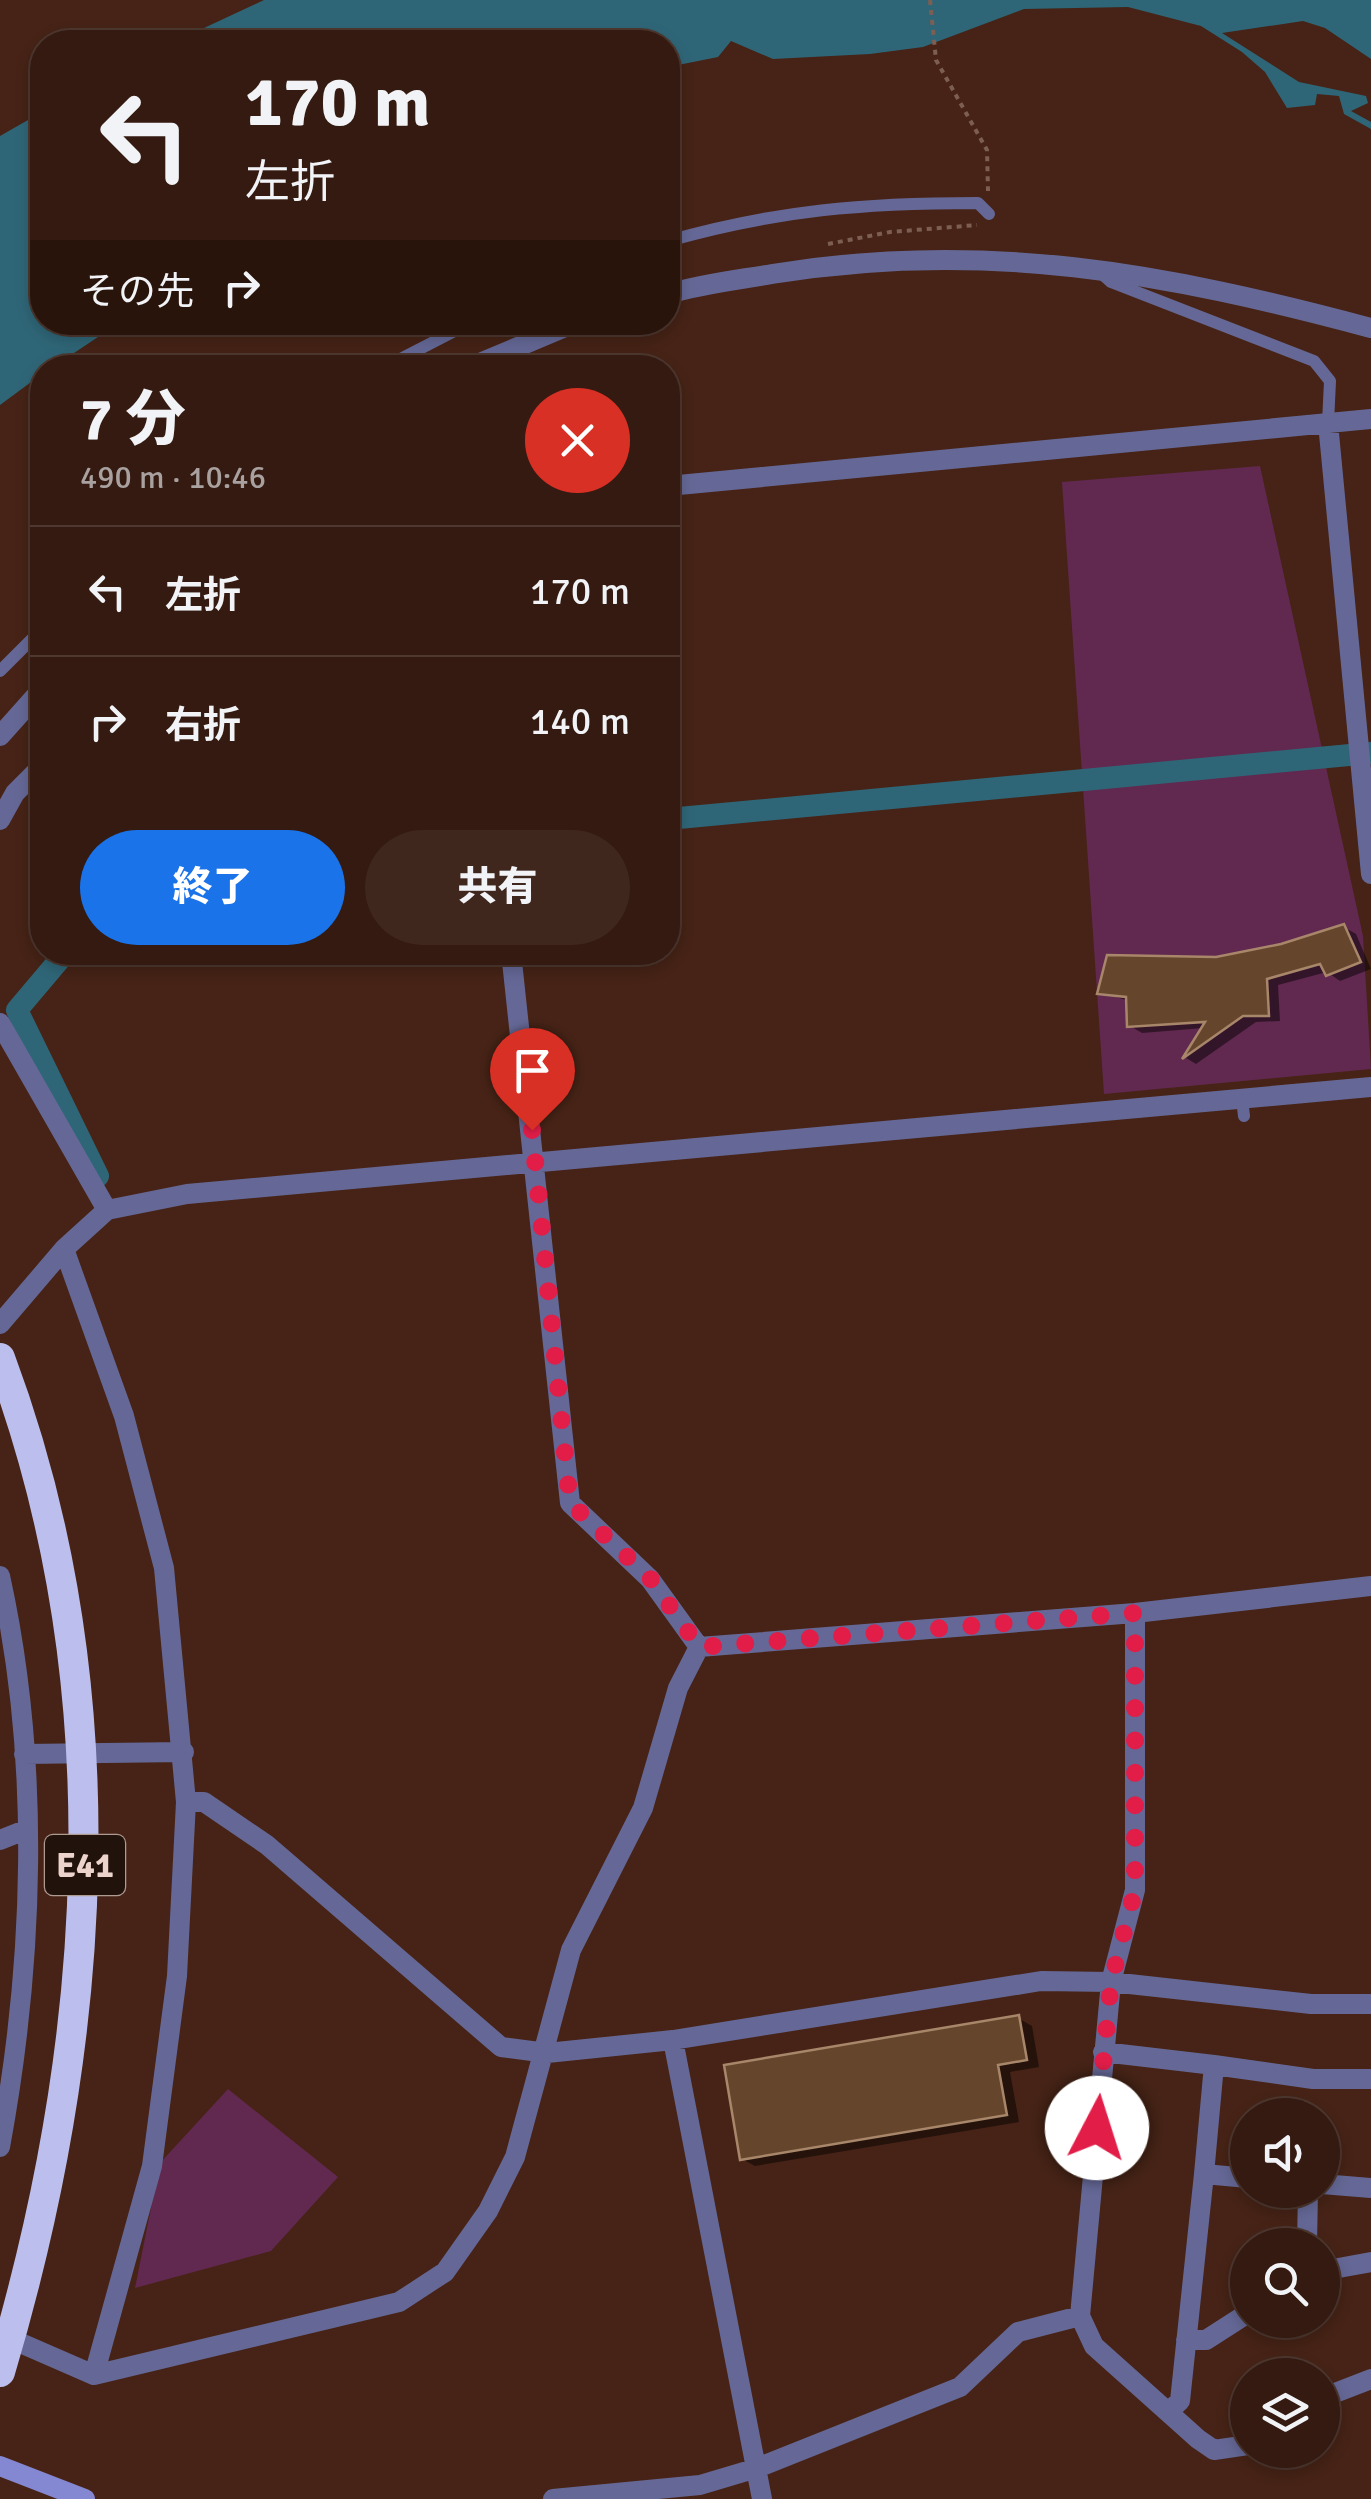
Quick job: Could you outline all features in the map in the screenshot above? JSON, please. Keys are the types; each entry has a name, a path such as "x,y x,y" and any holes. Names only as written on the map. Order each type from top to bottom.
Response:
{"highway":[{"name":"E41","path":"0,1358 37,1473 59,1561 74,1652 85,1838 76,2021 61,2118 42,2220 0,2372"}],"street":[{"path":"680,292 826,265 928,256 1009,260 1173,278 1371,328"},
{"path":"499,355 546,335"},
{"path":"680,485 1371,419"},
{"path":"1328,422 1371,874"},
{"path":"0,736 30,702"},
{"path":"0,820 15,793 30,778"},
{"path":"513,965 570,1503 650,1578 699,1647"},
{"path":"0,1023 106,1210"},
{"path":"0,1324 64,1250 106,1210 187,1194 536,1166 1192,1094 1243,1108 1301,1084 1371,1087"},
{"path":"64,1250 124,1416 164,1568 186,1802 178,1976 152,2166 94,2375"},
{"path":"0,1576 24,1754 26,1830 26,1936 17,2054 0,2147"},
{"path":"699,1647 1135,1613 1371,1586"},
{"path":"1135,1613 1135,1890 1111,1982 1080,2316 1094,2346 1168,2412 1214,2450 1230,2448"},
{"path":"0,2334 94,2375 399,2302 446,2272 488,2211 515,2157 571,1950 638,1822 678,1688 699,1647"},
{"path":"24,1754 184,1752"},
{"path":"186,1802 204,1802 266,1845 501,2046 546,2053 673,2040 1041,1980 1111,1982 1311,2004 1371,2004"},
{"path":"0,1840 26,1830"},
{"path":"673,2040 762,2499"},
{"path":"1104,2052 1313,2079 1371,2079"},
{"path":"1168,2412 1180,2401 1214,2065"},
{"path":"1204,2174 1230,2176"},
{"path":"1340,2185 1371,2188"},
{"path":"1340,2268 1371,2262"},
{"path":"553,2499 700,2485 757,2468 960,2387 1018,2332 1080,2316"},
{"path":"1186,2340 1206,2340 1230,2325"},
{"path":"1340,2391 1371,2379"},
{"path":"0,2466 85,2499"}],"lane":[{"path":"680,239 787,212 876,202 978,203 988,214"},
{"path":"1099,271 1110,282 1314,361 1330,381 1328,422"},
{"path":"408,355 447,335"},
{"path":"0,670 30,640"}],"shaded area":[{"path":"1260,466 1363,936 1371,1069 1104,1094 1062,482"},
{"path":"228,2089 338,2177 271,2251 135,2288 160,2163"}],"water":[{"path":"264,0 1371,0 1371,59 1325,28 1303,21 1222,33 1299,82 1366,96 1368,103 1351,111 1371,122 1371,129 1344,114 1339,96 1317,94 1315,105 1287,108 1265,72 1242,52 1201,26 1128,7 1024,9 923,47 870,54 773,59 731,41 718,57 680,65 680,30 200,30"},
{"path":"30,119 30,335 101,335 71,355 30,355 30,383 0,405 0,136"}],"building":[{"path":"1344,924 1361,962 1326,976 1320,964 1267,979 1269,1016 1243,1016 1182,1059 1205,1022 1127,1027 1126,997 1097,994 1107,955 1216,957 1281,944"},
{"path":"1019,2015 1027,2060 998,2065 1007,2115 740,2160 724,2065"}],"waterway":[{"path":"680,818 1371,753"},
{"path":"55,965 17,1010 98,1176"}],"route":[{"path":"532,1130 570,1503 650,1578 699,1647 1135,1613 1135,1890 1111,1982 1097,2128"}]}
